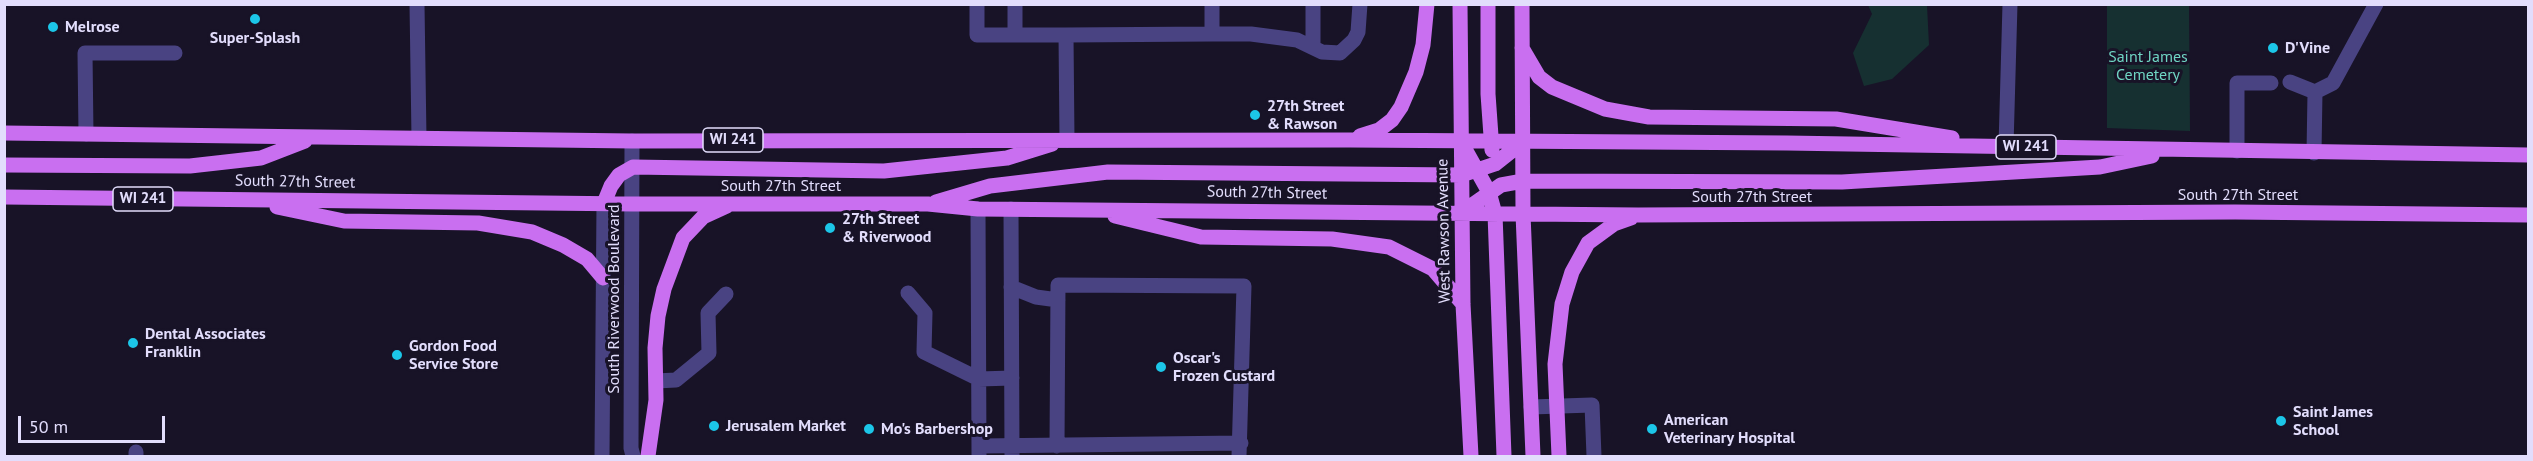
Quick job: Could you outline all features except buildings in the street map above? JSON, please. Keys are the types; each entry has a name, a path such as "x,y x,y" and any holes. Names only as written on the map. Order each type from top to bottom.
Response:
{"main road":[{"path":"1350,140 1379,130 1392,120 1401,107 1416,72 1423,45 1427,4"},
{"name":"West Rawson Avenue","path":"1460,4 1463,304 1471,456"},
{"path":"1488,4 1491,141 1495,164 1504,456"},
{"path":"1522,4 1523,214 1533,456"},
{"path":"1522,48 1539,77 1552,87 1605,109 1649,117 1836,119 2006,146"},
{"name":"WI 241","path":"4,133 632,141 1524,141 2529,155"},
{"path":"4,165 190,166 261,158 313,138"},
{"path":"604,204 615,180 633,167 884,171 1007,158 1066,140"},
{"path":"928,204 990,186 1108,172 1462,175 1495,164 1524,141"},
{"path":"1461,142 1479,171 1523,214"},
{"path":"1461,213 1496,189 1523,181 1842,182 2100,167 2177,151"},
{"name":"South 27th Street","path":"4,197 604,204 928,204 978,209 1495,214 2235,212 2529,215"},
{"path":"245,200 344,221 478,224 532,232 563,245 587,259 603,278"},
{"path":"648,456 656,381 655,348 658,316 664,289 682,238 703,217 732,204"},
{"path":"1091,210 1201,237 1332,239 1389,247 1433,269 1463,304"},
{"path":"1559,456 1555,364 1557,334 1562,304 1572,272 1588,243 1614,224 1638,215"}],"street":[{"path":"417,4 418,138"},
{"path":"977,4 976,35 1251,34 1297,40 1331,54 1340,53 1347,48 1358,32 1360,4"},
{"path":"1015,4 1015,35"},
{"path":"1212,4 1212,34"},
{"path":"1312,46 1313,4"},
{"path":"2006,146 2010,4"},
{"path":"2290,82 2315,92 2334,82 2376,4"},
{"path":"1066,35 1066,140"},
{"path":"86,134 85,53 175,52"},
{"path":"2237,152 2237,83 2271,83"},
{"path":"2314,153 2315,92"},
{"name":"South Riverwood Boulevard","path":"632,141 631,448 633,456"},
{"name":"South Riverwood Boulevard","path":"602,456 604,204"},
{"path":"978,209 979,451 1012,451 1057,446 1240,450 1244,286 1058,285 1057,446"},
{"path":"1011,209 1012,451"},
{"path":"1011,287 1036,297 1058,300"},
{"path":"908,293 925,313 924,352 979,379 1012,378"},
{"path":"656,381 676,380 709,353 708,313 726,294"},
{"path":"1532,407 1592,405 1594,456"}],"green space":[{"path":"1868,5 1927,5 1929,45 1892,79 1864,86 1853,53 1872,14"},
{"name":"Saint James Cemetery","path":"2107,5 2189,5 2190,131 2107,128"}],"place":[{"name":"Super-Splash","path":"255,19"},
{"name":"Melrose","path":"53,27"},
{"name":"D'Vine","path":"2273,48"},
{"name":"27th Street & Rawson","path":"1255,115"},
{"name":"27th Street & Riverwood","path":"830,228"},
{"name":"Dental Associates Franklin","path":"133,343"},
{"name":"Gordon Food Service Store","path":"397,355"},
{"name":"Oscar's Frozen Custard","path":"1161,367"},
{"name":"Saint James School","path":"2281,421"},
{"name":"Jerusalem Market","path":"714,426"},
{"name":"Mo's Barbershop","path":"869,429"},
{"name":"American Veterinary Hospital","path":"1652,429"}]}
